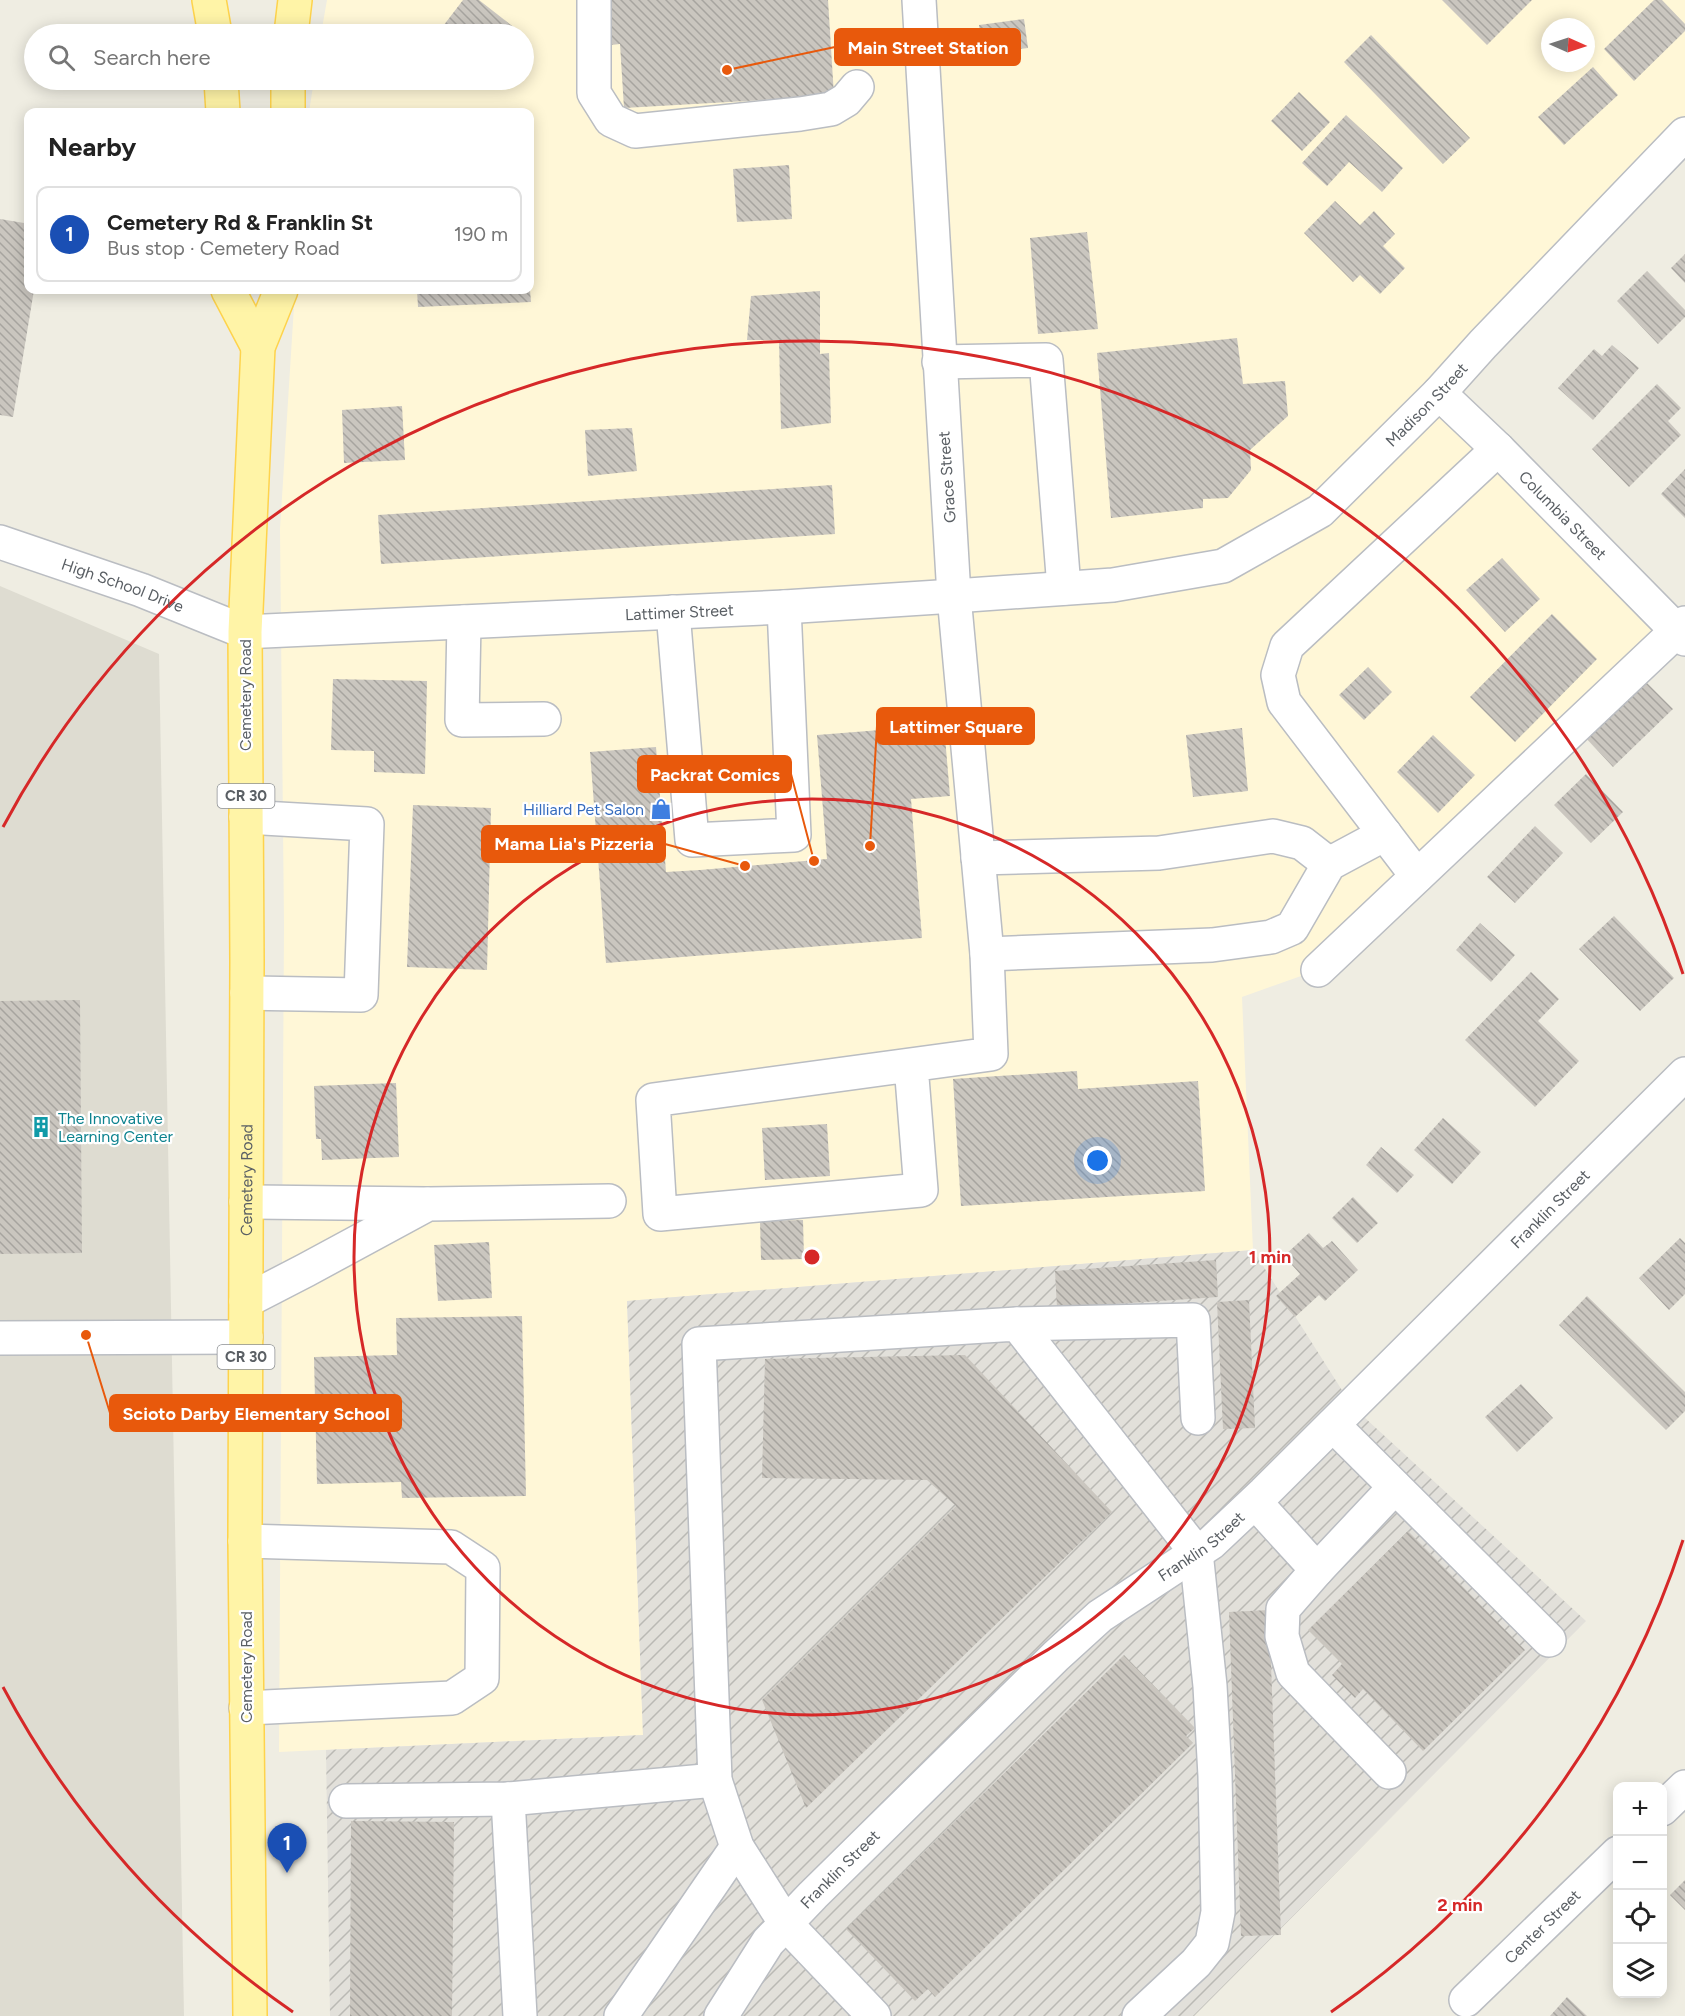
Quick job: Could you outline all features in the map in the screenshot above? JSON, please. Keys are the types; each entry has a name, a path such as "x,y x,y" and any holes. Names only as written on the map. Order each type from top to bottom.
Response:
{"main road":[{"path":"209,0 213,24"},
{"path":"292,24 295,0"},
{"path":"222,90 223,108"},
{"path":"288,90 288,108"},
{"path":"230,294 258,347"},
{"name":"Cemetery Road","path":"250,2016 245,1541 247,993 245,632 258,347 279,294"}],"street":[{"path":"594,0 594,93 611,120 635,130 800,114 831,108 846,100 857,87"},
{"name":"Grace Street","path":"911,1065 991,1054 987,954 954,596 919,0"},
{"name":"Madison Street","path":"1113,585 1223,566 1320,511 1439,393 1483,344 1683,141"},
{"path":"939,362 1046,360 1064,588"},
{"name":"Columbia Street","path":"1439,393 1682,631"},
{"path":"1417,876 1284,702 1278,675 1287,646 1498,449"},
{"name":"High School Drive","path":"0,542 141,590 245,632"},
{"name":"Lattimer Street","path":"245,632 784,607 1113,585"},
{"path":"673,612 692,840 794,835 784,607"},
{"path":"464,622 462,720 544,719"},
{"path":"1318,970 1682,631"},
{"path":"246,817 367,824 361,995 247,993"},
{"path":"987,954 1212,945 1271,938 1292,928 1329,864 1385,834"},
{"path":"978,858 1159,853 1273,836 1302,843 1329,864"},
{"path":"911,1065 921,1190 660,1214 653,1100 911,1065"},
{"name":"Franklin Street","path":"721,2016 768,1942 1074,1640 1100,1616 1211,1543 1333,1425 1685,1074"},
{"path":"246,1202 428,1204 609,1201"},
{"path":"246,1301 428,1204"},
{"path":"874,2016 786,1924 737,1847 715,1780 699,1344 1017,1324 1193,1320 1198,1418"},
{"path":"1017,1324 1196,1552 1210,1686 1215,1776 1218,1912 1212,1943 1196,1963 1139,2016"},
{"path":"0,1338 246,1337"},
{"path":"1333,1425 1549,1640"},
{"path":"1389,1772 1293,1674 1282,1636 1283,1609 1395,1486"},
{"path":"1255,1502 1317,1570"},
{"path":"245,1541 451,1547 483,1568 482,1678 452,1698 246,1708"},
{"path":"346,1801 508,1799 715,1780"},
{"path":"1667,1804 1685,1787"},
{"path":"508,1799 520,2016"},
{"path":"621,2016 737,1847"},
{"name":"Center Street","path":"1466,2000 1613,1857"}],"shaded area":[{"path":"327,0 1685,0 1685,155 1439,393 1677,631 1318,970 1242,997 1253,1250 627,1301 643,1735 279,1752 284,925 280,529 295,294 534,294 534,108 310,108 312,90 534,90 534,24 323,24"},
{"path":"0,586 159,654 184,2016 0,2016"},
{"path":"1253,1250 1352,1406 1586,1621 1194,2016 330,2016 326,1750 643,1735 627,1301"}],"building":[{"path":"463,0 479,0 510,24 445,24"},
{"path":"608,0 828,0 834,96 624,108 620,44 611,45"},
{"path":"1442,0 1532,0 1487,45"},
{"path":"1654,0 1662,0 1685,24 1685,31 1634,81 1604,49"},
{"path":"1024,19 1028,48 983,54 979,25"},
{"path":"1371,35 1470,138 1443,164 1344,62"},
{"path":"1595,69 1618,95 1564,145 1538,117 1588,72 1595,72"},
{"path":"1299,92 1330,122 1302,151 1271,121"},
{"path":"1346,115 1403,168 1382,192 1349,162 1327,186 1302,163"},
{"path":"789,165 792,219 737,222 733,169"},
{"path":"1335,201 1360,225 1374,211 1395,234 1383,246 1405,268 1380,294 1360,275 1353,282 1304,233"},
{"path":"0,219 24,223 24,294 33,294 13,417 0,415"},
{"path":"1087,232 1098,329 1038,334 1030,238"},
{"path":"1685,254 1685,283 1671,268"},
{"path":"1647,271 1685,310 1685,317 1658,344 1617,301"},
{"path":"820,291 820,354 829,353 831,423 781,429 779,340 747,340 751,296"},
{"path":"417,294 530,294 531,302 418,307"},
{"path":"1237,338 1243,384 1285,381 1288,416 1250,450 1251,470 1228,498 1203,499 1203,508 1111,518 1097,353"},
{"path":"1612,345 1639,368 1593,420 1558,388 1594,349 1602,356"},
{"path":"1657,384 1681,408 1668,421 1681,435 1629,487 1592,449"},
{"path":"402,406 405,460 344,463 342,410"},
{"path":"632,428 637,471 588,476 585,430"},
{"path":"1685,469 1685,518 1661,494"},
{"path":"832,485 835,534 381,564 378,515"},
{"path":"1502,558 1540,599 1505,632 1466,590"},
{"path":"1552,614 1597,659 1515,742 1470,697"},
{"path":"1368,667 1392,692 1364,720 1339,695"},
{"path":"333,679 427,681 425,774 374,772 374,751 331,750"},
{"path":"1643,679 1673,709 1613,767 1584,736"},
{"path":"944,725 950,796 911,799 922,938 606,963 590,752 656,747 666,872 700,870 827,859 817,735"},
{"path":"1242,728 1248,791 1193,797 1186,735"},
{"path":"1433,735 1475,775 1438,813 1397,772"},
{"path":"1586,774 1623,812 1591,843 1554,805"},
{"path":"413,805 491,808 487,970 407,967"},
{"path":"1535,826 1563,853 1515,903 1487,877"},
{"path":"1614,916 1674,978 1640,1011 1579,949"},
{"path":"1480,923 1515,955 1491,982 1456,950"},
{"path":"1531,972 1559,999 1538,1021 1579,1061 1535,1107 1465,1040"},
{"name":"The Innovative Learning Center","path":"80,1000 82,1253 0,1254 0,1001"},
{"path":"1077,1071 1078,1089 1198,1081 1205,1191 961,1206 953,1079"},
{"path":"396,1083 399,1157 322,1160 321,1139 316,1139 314,1086"},
{"path":"1443,1118 1481,1152 1452,1184 1414,1150"},
{"path":"827,1124 830,1176 765,1180 762,1128"},
{"path":"1381,1147 1414,1175 1397,1193 1366,1165"},
{"path":"1353,1197 1378,1223 1357,1243 1332,1218"},
{"path":"803,1220 804,1259 761,1260 760,1221"},
{"path":"1309,1233 1323,1248 1332,1241 1358,1270 1325,1301 1319,1295 1295,1317 1276,1296 1300,1274 1284,1256"},
{"path":"1680,1238 1685,1243 1685,1294 1669,1310 1639,1278"},
{"path":"489,1242 492,1298 438,1301 434,1245"},
{"path":"1216,1260 1218,1297 1057,1308 1055,1271"},
{"path":"1587,1296 1685,1392 1685,1411 1666,1430 1559,1325"},
{"path":"1249,1300 1255,1428 1223,1429 1217,1302"},
{"path":"522,1316 526,1496 402,1498 401,1482 317,1484 314,1357 397,1355 396,1318"},
{"path":"965,1355 1112,1512 806,1808 762,1700 956,1506 927,1480 762,1478 765,1359"},
{"path":"1521,1384 1553,1418 1517,1452 1485,1417"},
{"path":"1408,1531 1525,1650 1423,1751 1363,1689 1355,1698 1332,1675 1342,1664 1308,1630"},
{"path":"1269,1610 1281,1935 1241,1936 1229,1612"},
{"path":"1124,1655 1195,1728 1186,1736 1193,1743 935,1997 928,1989 915,2001 846,1929"},
{"path":"351,1821 454,1822 452,2016 350,2016"},
{"path":"1685,1880 1685,1910 1670,1895"},
{"path":"1567,1997 1587,2016 1550,2016"}],"place":[{"name":"Main Street Station","path":"727,70"},
{"name":"Hilliard Pet Salon","path":"661,809"},
{"name":"Lattimer Square","path":"870,846"},
{"name":"Packrat Comics","path":"814,861"},
{"name":"Mama Lia's Pizzeria","path":"745,866"},
{"name":"The Innovative Learning Center","path":"41,1127"},
{"name":"Scioto Darby Elementary School","path":"86,1335"},
{"name":"Cemetery Rd & Franklin St","path":"287,1873"}]}
